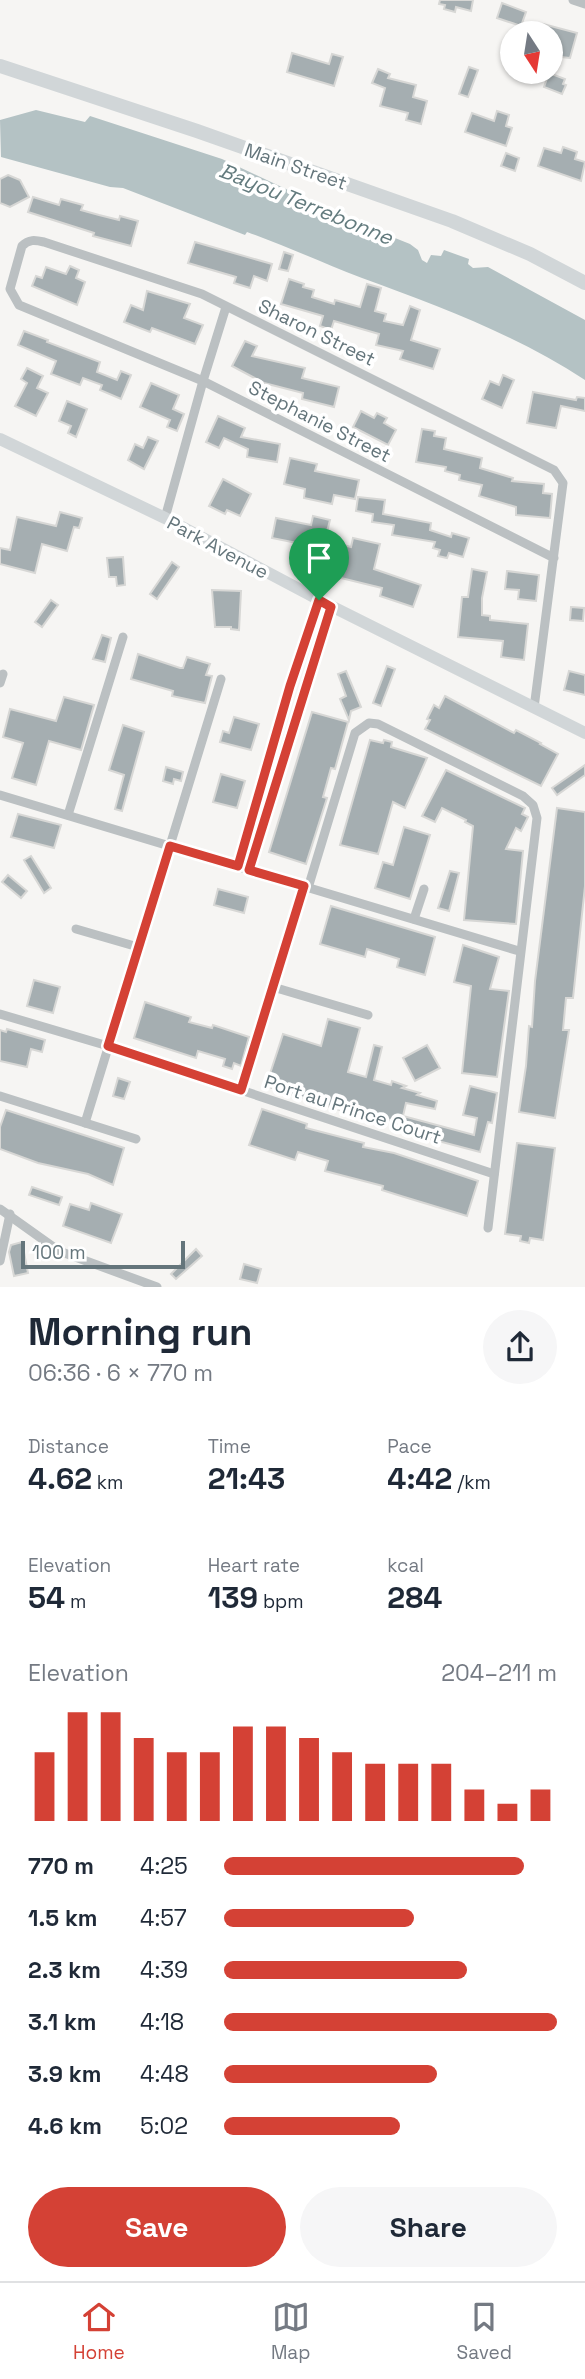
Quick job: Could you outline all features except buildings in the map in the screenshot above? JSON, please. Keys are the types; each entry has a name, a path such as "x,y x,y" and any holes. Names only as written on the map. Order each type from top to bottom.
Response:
{"main road":[{"name":"Main Street","path":"0,66 197,131 452,221 530,254 585,282"},
{"name":"Park Avenue","path":"0,439 165,518 325,603 585,733"}],"street":[{"path":"573,0 585,4"},
{"name":"Stephanie Street","path":"44,242 33,240 22,246 10,289 19,305 203,381 554,558"},
{"name":"Sharon Street","path":"44,242 202,294 554,470 563,484 554,558"},
{"path":"165,518 226,307"},
{"path":"534,708 554,558"},
{"path":"238,866 290,686 325,603"},
{"path":"249,870 325,603"},
{"path":"68,815 123,637"},
{"path":"85,1123 220,679"},
{"path":"241,1090 355,733 366,724 379,723 523,796 533,805 537,818 488,1228"},
{"path":"0,795 520,951"},
{"path":"414,919 424,889"},
{"path":"76,929 138,947"},
{"path":"273,987 368,1015"},
{"name":"Port au Prince Court","path":"0,1014 108,1046 494,1174"},
{"path":"0,1096 136,1139"},
{"path":"0,1209 72,1258 157,1287"},
{"path":"0,1261 10,1214"}],"water":[{"name":"Bayou Terrebonne","path":"36,110 85,122 90,116 222,159 320,205 352,224 410,244 427,263 431,255 441,256 444,250 469,259 468,264 473,268 488,267 585,320 585,380 505,335 262,237 247,232 245,235 123,188 110,187 1,157 0,120"}],"route":[{"path":"319,600 331,607 249,870 304,886 241,1090 108,1046 170,846 238,866 290,686 319,600"}]}
